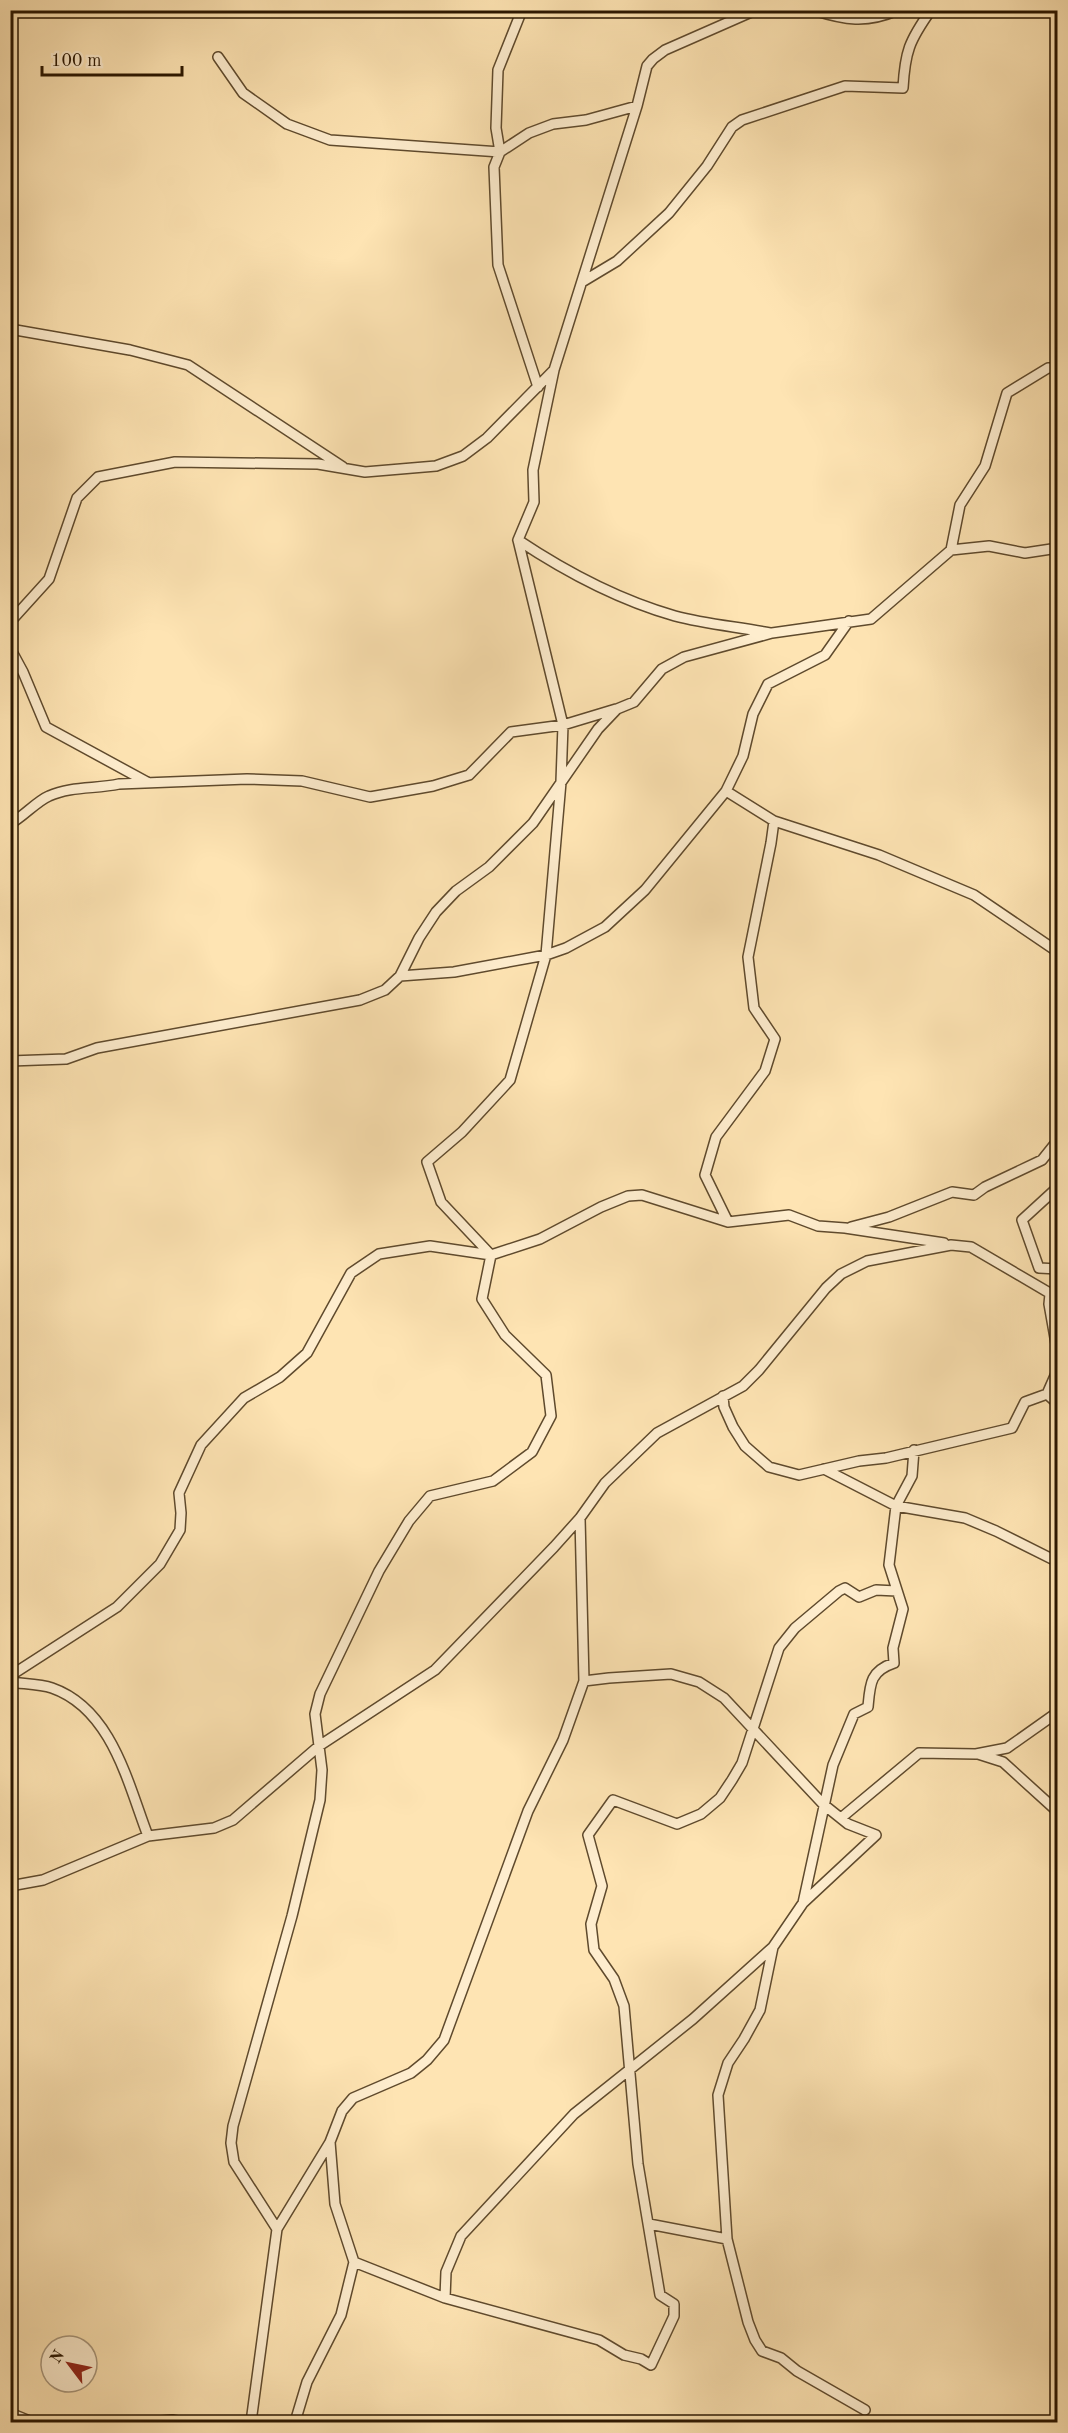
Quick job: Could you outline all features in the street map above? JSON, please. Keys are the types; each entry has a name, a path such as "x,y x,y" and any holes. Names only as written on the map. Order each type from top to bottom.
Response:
{"street":[{"path":"522,10 498,70 496,128 500,152 494,168 498,265 538,387"},
{"path":"491,1255 441,1202 427,1162 462,1132 510,1080 546,956 561,782 563,725 518,540 534,502 533,470 554,370 637,106 647,66 652,59 665,50 756,10"},
{"path":"813,10 844,20 871,20 898,10"},
{"path":"582,282 617,261 669,213 707,166 732,127 742,120 845,86 903,88 905,57 913,34 931,10"},
{"path":"218,57 243,93 287,124 330,140 500,152 529,133 553,124 586,120 637,106"},
{"path":"10,329 130,350 188,365 345,469"},
{"path":"951,550 960,505 985,466 1007,393 1048,368 1058,368"},
{"path":"10,627 11,621 49,579 77,498 98,477 176,462 318,464 365,472 436,466 464,456 487,438 554,370"},
{"path":"518,540 547,559 627,599 675,616 772,633"},
{"path":"10,824 25,816 45,797 64,790 101,788 119,784 247,780 302,781 370,797 433,786 469,775 511,732 563,725 634,702 662,669 684,657 772,633 871,619 951,550 989,546 1024,553 1058,548"},
{"path":"400,976 454,972 546,956 605,927 645,890 726,792 743,756 753,714 768,684 825,655 849,621"},
{"path":"10,648 23,672 46,727 149,783"},
{"path":"10,1061 66,1059 97,1048 360,1000 385,990 400,976 419,938 436,912 456,891 489,867 533,823 598,729 617,709"},
{"path":"726,792 774,821 879,855 974,895 1058,952"},
{"path":"728,1222 705,1175 716,1137 765,1071 775,1039 754,1008 748,957 774,821"},
{"path":"845,1228 889,1217 952,1192 974,1195 985,1187 1042,1160 1058,1140"},
{"path":"1058,1187 1022,1220 1039,1268 1058,1269"},
{"path":"10,1677 117,1607 160,1564 180,1530 179,1493 201,1445 244,1398 280,1377 307,1353 351,1273 379,1254 430,1246 491,1255 540,1239 601,1207 628,1196 642,1195 728,1222 789,1215 818,1226 971,1247 1054,1296 1049,1304 1058,1355"},
{"path":"10,1886 43,1880 148,1836 214,1828 233,1820 319,1746 435,1670 580,1518 605,1483 657,1433 743,1386 759,1370 826,1288 841,1274 867,1261 951,1245"},
{"path":"277,2229 234,2162 231,2143 233,2126 292,1916 320,1800 322,1770 315,1714 320,1694 379,1571 409,1521 430,1496 492,1481 532,1452 551,1416 546,1375 505,1335 482,1299 491,1255"},
{"path":"1047,1394 1058,1369"},
{"path":"723,1395 724,1407 745,1446 769,1467 799,1475 886,1458 1012,1428 1025,1402 1047,1394 1058,1397"},
{"path":"1047,1394 1058,1404"},
{"path":"803,1903 833,1765 854,1714 868,1707 871,1682 882,1667 894,1663 893,1648 903,1610 889,1564 896,1506 912,1476 914,1450"},
{"path":"824,1469 896,1506 965,1518 1058,1562"},
{"path":"250,2422 277,2229 330,2142 342,2111 353,2098 411,2073 428,2060 444,2040 528,1811 563,1740 584,1681 580,1518"},
{"path":"354,2262 445,2298 599,2340 624,2355 641,2359 651,2365 674,2316 674,2304 660,2295 638,2164 624,2006 614,1979 594,1950 591,1924 602,1886 588,1835 613,1800 677,1824 701,1814 720,1798 742,1763 780,1648 795,1628 845,1588 859,1597 876,1590 897,1591"},
{"path":"445,2298 446,2272 461,2236 574,2114 693,2019 773,1947 803,1903 876,1835 848,1824 823,1804 723,1698 699,1683 671,1674 584,1681"},
{"path":"10,1682 52,1688 76,1701 93,1716 114,1749 148,1836"},
{"path":"841,1818 919,1753 976,1754 1007,1748 1058,1712"},
{"path":"976,1754 1003,1762 1058,1812"},
{"path":"773,1947 760,2010 728,2063 718,2095 727,2239 748,2322 762,2351 781,2358 797,2371 865,2410"},
{"path":"295,2422 307,2382 341,2315 354,2262 335,2204 330,2142"},
{"path":"649,2224 727,2239"},
{"path":"10,2412 32,2422"},
{"path":"150,2422 172,2420 182,2422"}]}
